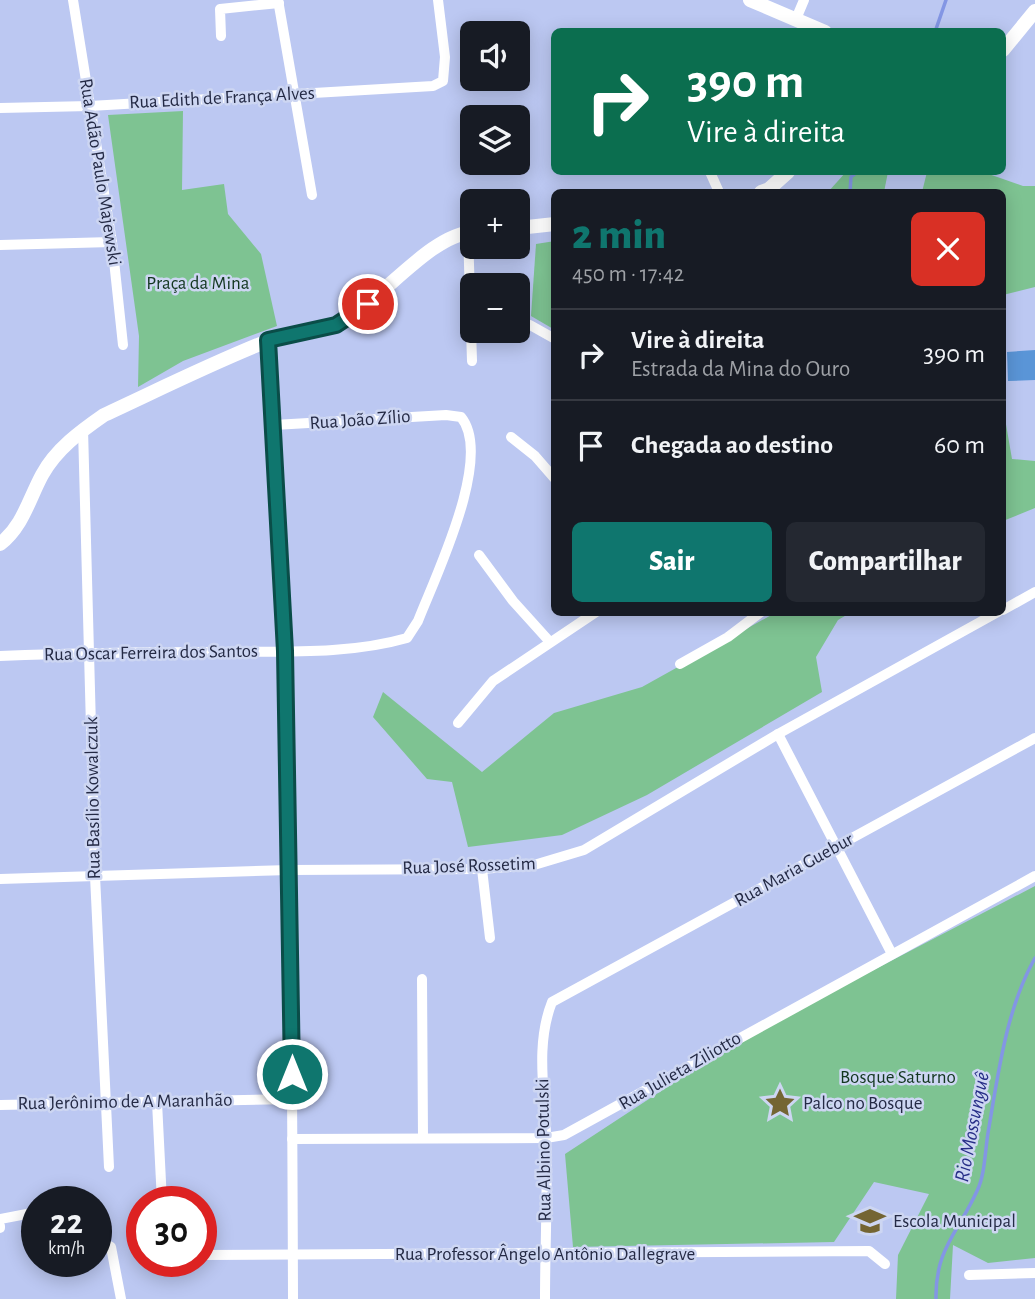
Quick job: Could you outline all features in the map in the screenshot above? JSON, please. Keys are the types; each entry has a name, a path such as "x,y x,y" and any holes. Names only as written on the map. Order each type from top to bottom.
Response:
{"street":[{"name":"Rua Adão Paulo Majewski","path":"73,0 112,242 124,345"},
{"name":"Rua Edith de França Alves","path":"0,108 90,106 433,86 443,81 445,57 438,0"},
{"path":"750,0 816,28"},
{"path":"796,19 804,0"},
{"path":"221,36 220,9 279,1 312,195"},
{"path":"1006,46 1035,11"},
{"path":"769,189 785,175"},
{"path":"530,227 551,224"},
{"path":"0,544 29,509 50,463 83,429 104,415 268,340 336,325 368,304 420,260 460,233"},
{"path":"0,245 112,242"},
{"path":"470,259 472,361"},
{"path":"530,326 551,337"},
{"path":"268,340 285,651 293,1299"},
{"name":"Rua João Zílio","path":"274,425 446,415 461,417 467,424 470,449 468,490 418,621 407,638 385,644"},
{"name":"Rua Basílio Kowalczuk","path":"83,429 95,876 109,1167"},
{"path":"511,437 535,456 551,475"},
{"path":"479,555 513,601 550,642"},
{"name":"Rua José Rossetim","path":"1006,608 1035,592"},
{"path":"458,723 493,681 590,616"},
{"path":"680,664 728,637 756,616"},
{"name":"Rua José Rossetim","path":"0,879 289,870 482,869 534,865 584,850 778,734 992,616"},
{"name":"Rua Oscar Ferreira dos Santos","path":"0,656 89,652 285,651 385,644"},
{"path":"778,734 892,954"},
{"name":"Rua Maria Guebur","path":"552,1002 1035,738"},
{"path":"482,869 490,938"},
{"name":"Rua Julieta Ziliotto","path":"292,1139 546,1138 564,1135 1035,876"},
{"path":"422,979 423,1138"},
{"name":"Rua Albino Potulski","path":"545,1299 546,1138 542,1057 544,1023 552,1002"},
{"name":"Rua Jerônimo de A Maranhão","path":"0,1105 292,1099"},
{"path":"157,1102 161,1186"},
{"path":"0,1219 21,1215"},
{"name":"Rua Professor Ângelo Antônio Dallegrave","path":"217,1255 869,1251 885,1264"},
{"path":"112,1252 121,1299"},
{"path":"969,1275 1035,1273"}],"green space":[{"name":"Praça da Mina","path":"183,111 182,190 224,184 228,214 261,254 277,326 183,361 138,387 139,336 108,115"},
{"path":"843,175 887,175 885,189 831,189"},
{"path":"926,175 992,175 1023,186 1035,186 1035,287 1006,294 1006,189 923,189"},
{"path":"551,242 551,328 531,316 536,244"},
{"path":"1006,424 1012,459 1035,461 1035,508 1006,520"},
{"path":"770,616 845,616 838,620 816,657 822,692 647,795 562,835 468,847 452,782 427,779 373,717 383,692 482,772 554,713 642,687"},
{"name":"Bosque Saturno","path":"1035,886 1035,1258 988,1263 953,1245 950,1299 896,1299 898,1255 929,1194 874,1182 834,1242 573,1247 565,1154 739,1040"}],"building":[{"path":"1035,350 1035,380 1008,381 1007,352"}],"waterway":[{"name":"Rio Mossunguê","path":"936,28 946,0"},
{"name":"Rio Mossunguê","path":"850,189 853,175"},
{"name":"Rio Mossunguê","path":"936,1299 939,1267 982,1178 1004,1043 1017,999 1035,958"}],"place":[{"name":"Palco no Bosque","path":"780,1103"},
{"name":"Escola Municipal","path":"870,1221"}],"route":[{"path":"292,1074 285,651 268,340 336,325 368,304"}]}
